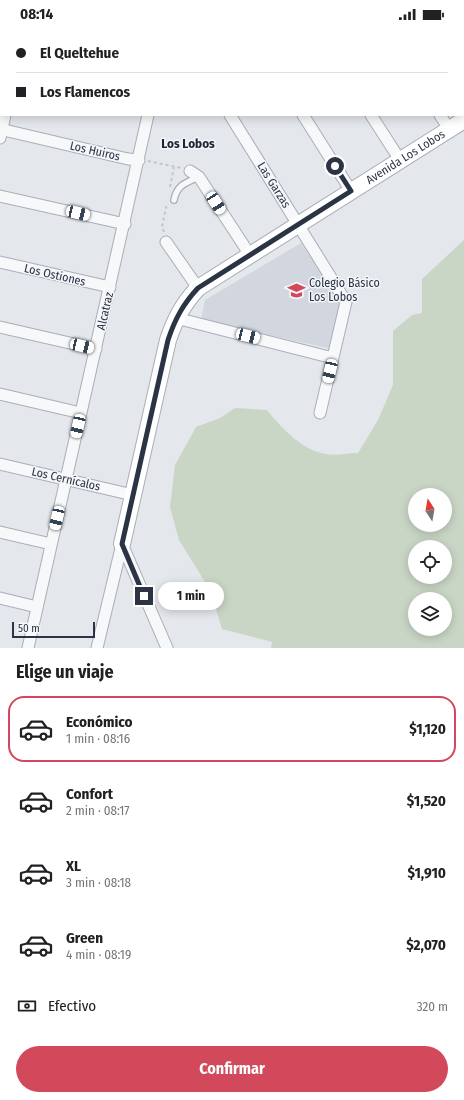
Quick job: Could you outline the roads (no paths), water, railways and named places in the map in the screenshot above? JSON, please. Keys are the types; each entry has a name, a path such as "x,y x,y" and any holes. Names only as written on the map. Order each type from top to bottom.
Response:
{"street":[{"path":"1,132 5,116"},
{"name":"Alcatraz","path":"28,648 125,224 148,116"},
{"name":"Las Garzas","path":"231,116 346,302 320,413"},
{"path":"304,116 351,191"},
{"path":"372,116 400,160"},
{"path":"441,116 449,129"},
{"name":"Avenida Los Lobos","path":"97,648 168,340 176,318 184,304 198,288 464,120"},
{"name":"Los Huiros","path":"1,132 139,160"},
{"path":"194,174 250,256"},
{"path":"0,196 125,224"},
{"path":"166,242 198,288"},
{"name":"Los Ostiones","path":"0,262 110,287"},
{"path":"176,318 333,358"},
{"path":"0,327 96,350"},
{"path":"0,394 81,413"},
{"name":"Los Cernícalos","path":"0,464 133,495"},
{"path":"0,532 51,544"},
{"path":"122,544 167,648"},
{"path":"0,598 37,607"}],"lane":[{"path":"174,200 176,189 194,174"}],"place":[{"name":"Colegio Básico Los Lobos","path":"296,290"}],"district":[{"name":"Los Lobos","path":"188,143"}]}
